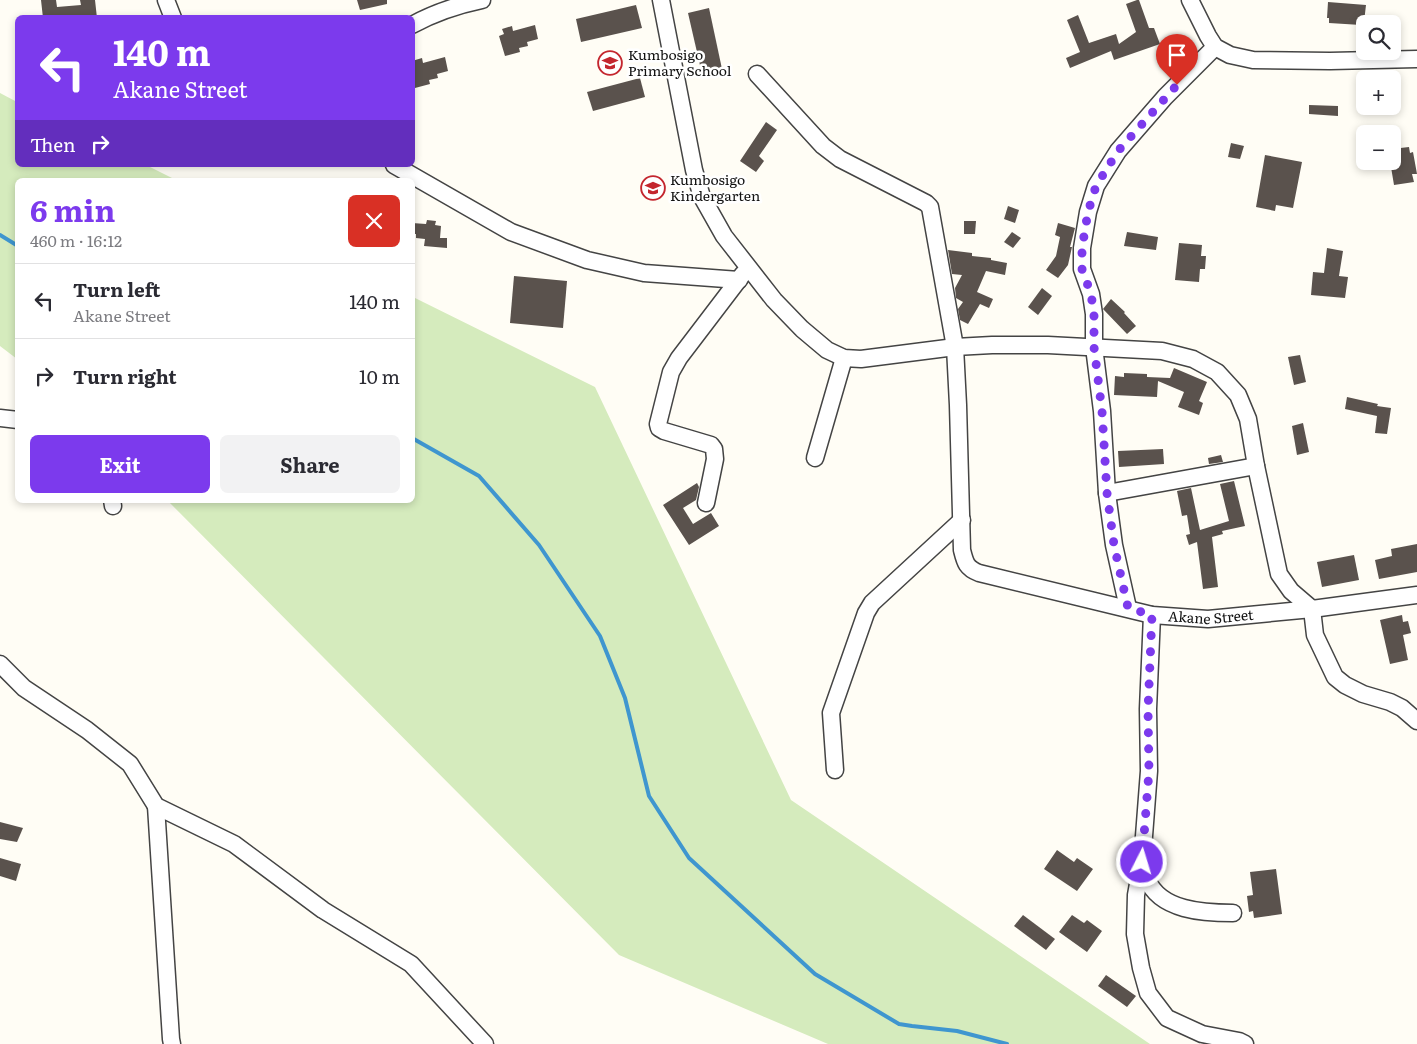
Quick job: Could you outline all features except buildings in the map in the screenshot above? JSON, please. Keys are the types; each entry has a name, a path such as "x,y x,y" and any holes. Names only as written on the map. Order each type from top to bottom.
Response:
{"street":[{"path":"166,0 172,15"},
{"path":"415,24 461,5 482,0"},
{"path":"661,0 694,170 702,197 724,236 774,300 802,329 827,350 844,358 861,359 992,344 1039,344 1162,351 1192,359 1217,372 1238,395 1248,419 1279,574 1291,591 1312,609 1316,635 1334,676 1345,685 1363,694 1390,702 1402,708 1417,721"},
{"path":"1190,0 1215,47 1230,56 1253,60 1417,59"},
{"path":"1128,608 1114,545 1107,493 1102,411 1094,347 1094,314 1091,294 1082,269 1082,248 1088,212 1096,186 1118,151 1165,97 1215,47"},
{"path":"757,74 823,146 840,159 926,203 930,207 955,347 962,520 872,603 866,613 831,713 835,770"},
{"path":"397,167 511,232 587,260 644,273 739,280"},
{"path":"706,503 715,459 712,445 664,431 659,428 658,424 671,372 679,358 748,266"},
{"path":"815,458 844,358"},
{"path":"0,418 15,420"},
{"path":"1107,493 1256,466"},
{"name":"Akane Street","path":"962,520 962,550 971,570 1152,615 1208,620 1417,595"},
{"path":"1152,615 1148,710 1149,771 1142,862 1136,895 1135,934 1140,968 1148,993 1167,1018 1202,1034 1239,1041 1245,1044"},
{"path":"0,664 24,688 87,730 130,764 156,806 172,1044"},
{"path":"156,806 234,844 323,910 411,964 485,1044"},
{"path":"1142,862 1147,881 1159,897 1180,907 1200,911 1234,913"}],"green space":[{"path":"0,93 15,101 15,167 150,167 172,178 15,178 15,357 0,346"},
{"path":"415,298 595,387 791,800 1150,1044 828,1044 619,955 170,503 415,503"}],"waterway":[{"path":"0,235 15,244"},
{"path":"415,440 479,476 539,545 600,636 625,698 649,796 689,858 815,974 899,1024 957,1031 1007,1044"}],"place":[{"name":"Kumbosigo Primary School","path":"610,63"},
{"name":"Kumbosigo Kindergarten","path":"653,188"}],"route":[{"path":"1142,862 1149,771 1148,710 1152,615 1128,608 1114,545 1107,493 1102,411 1094,347 1094,314 1091,294 1082,269 1082,248 1088,212 1096,186 1118,151 1177,85"}]}
